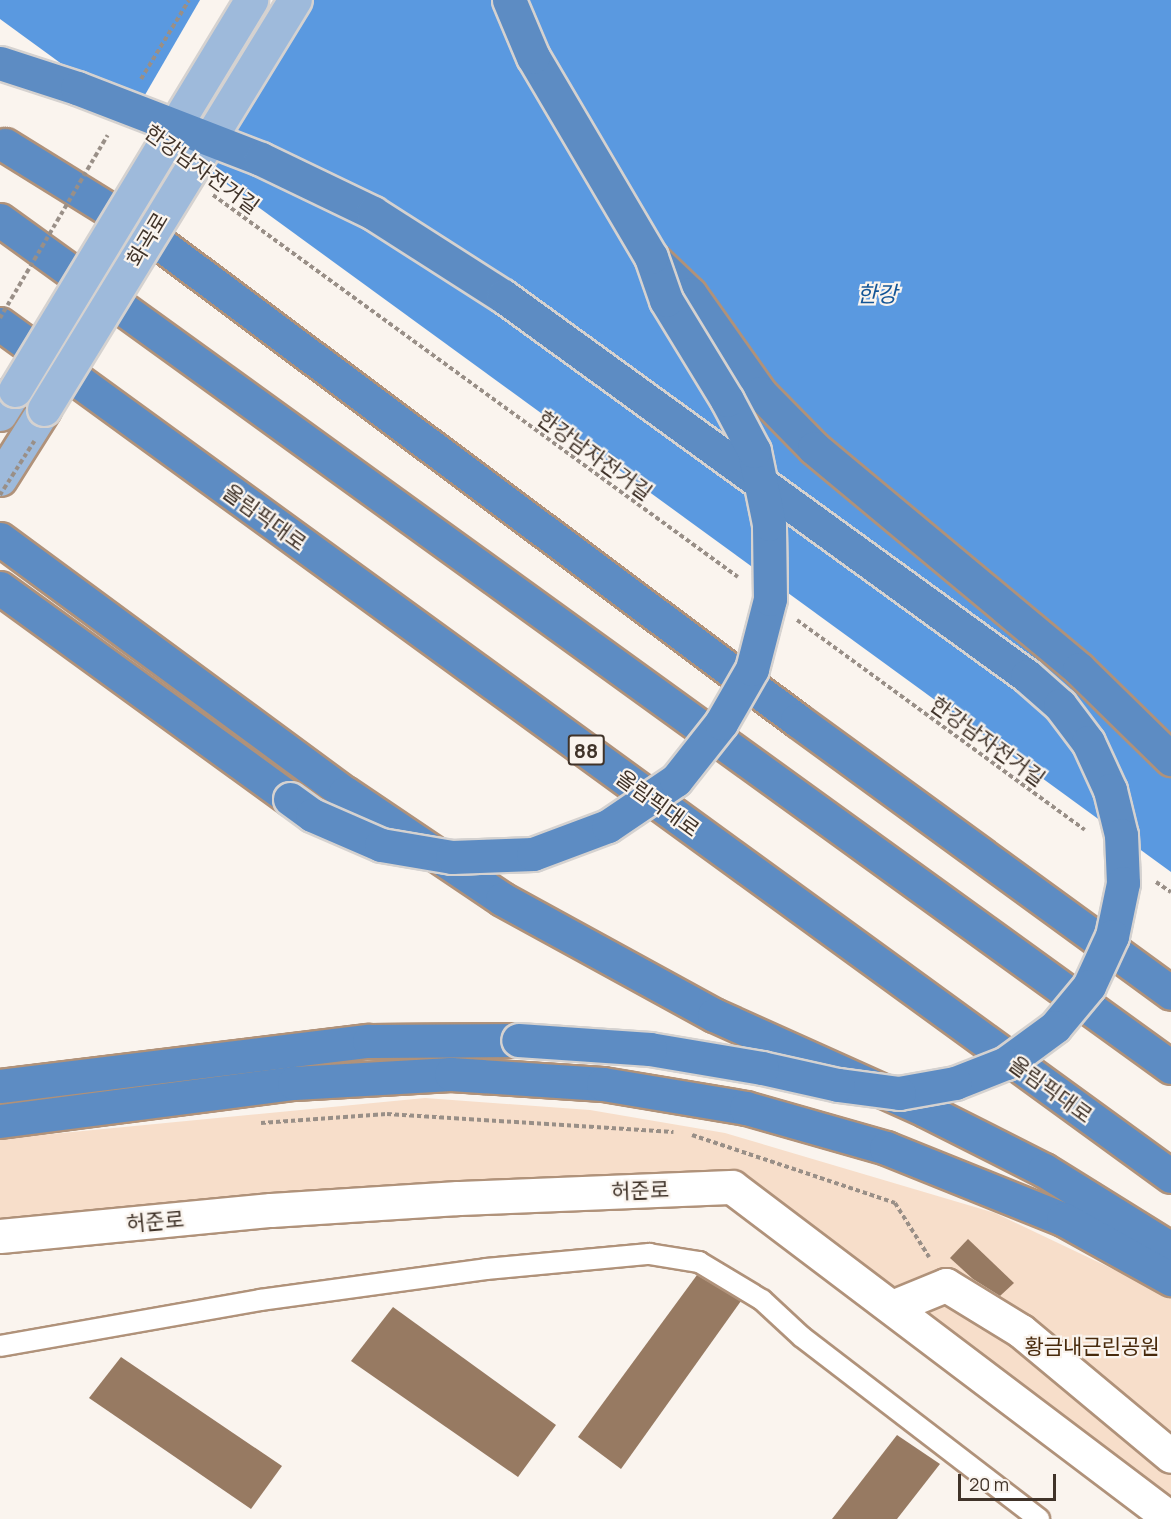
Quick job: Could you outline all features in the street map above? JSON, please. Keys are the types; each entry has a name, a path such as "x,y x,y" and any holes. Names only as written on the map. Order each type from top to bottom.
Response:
{"highway":[{"path":"0,588 312,815 381,845 452,857 533,854 608,826 676,780 721,723 752,669 770,599 770,524 754,451 727,400 666,300 651,257 533,57 509,0"},
{"path":"0,63 77,88 261,159 373,213 503,296 1027,676 1060,705 1088,742 1110,790 1121,835 1123,883 1112,936 1089,986 1055,1027 1006,1063 955,1083 899,1093 838,1085 762,1068 650,1049 518,1040 369,1041 0,1086"},
{"path":"4,145 139,228 796,720 1171,993"},
{"path":"0,220 1171,1066"},
{"path":"651,257 690,294 760,393 814,448 1079,669 1171,759"},
{"name":"올림픽대로","path":"0,324 1171,1176"},
{"path":"0,539 345,793 502,899 714,1014 925,1110 1044,1170 1171,1249"},
{"path":"0,1121 294,1083 451,1074 603,1084 746,1108 886,1148 1063,1220 1171,1279"}],"main road":[{"name":"화곡로","path":"0,414 251,0"},
{"name":"화곡로","path":"0,479 295,0"}],"street":[{"name":"허준로","path":"0,1236 271,1210 458,1198 732,1186 1171,1519"},
{"path":"892,1307 946,1285 1021,1331 1171,1456"}],"lane":[{"path":"0,1347 260,1300 486,1269 649,1254 699,1262 762,1300 802,1337 1040,1519"}],"path":[{"path":"136,88 189,0"},
{"path":"0,318 112,129"},
{"name":"한강남자전거길","path":"208,191 745,583"},
{"name":"한강남자전거길","path":"793,618 1094,836"},
{"path":"1152,878 1171,892"},
{"path":"249,1124 387,1114 674,1132"},
{"path":"686,1133 895,1203 946,1285"}],"green space":[{"name":"황금내근린공원","path":"425,1098 590,1110 725,1133 995,1213 1159,1291 1171,1299 1171,1504 727,1169 0,1219 0,1139"}],"water":[{"name":"한강","path":"0,0 1171,0 1171,872 0,19"}],"pier":[{"path":"200,0 310,0 206,173 131,119"}],"building":[{"path":"968,1239 1014,1283 1000,1296 973,1279 950,1258"},
{"path":"697,1275 741,1301 621,1469 578,1437"},
{"path":"393,1307 556,1425 518,1477 351,1361"},
{"path":"121,1357 282,1466 251,1509 89,1398"},
{"path":"897,1435 940,1464 897,1519 832,1519"}]}
